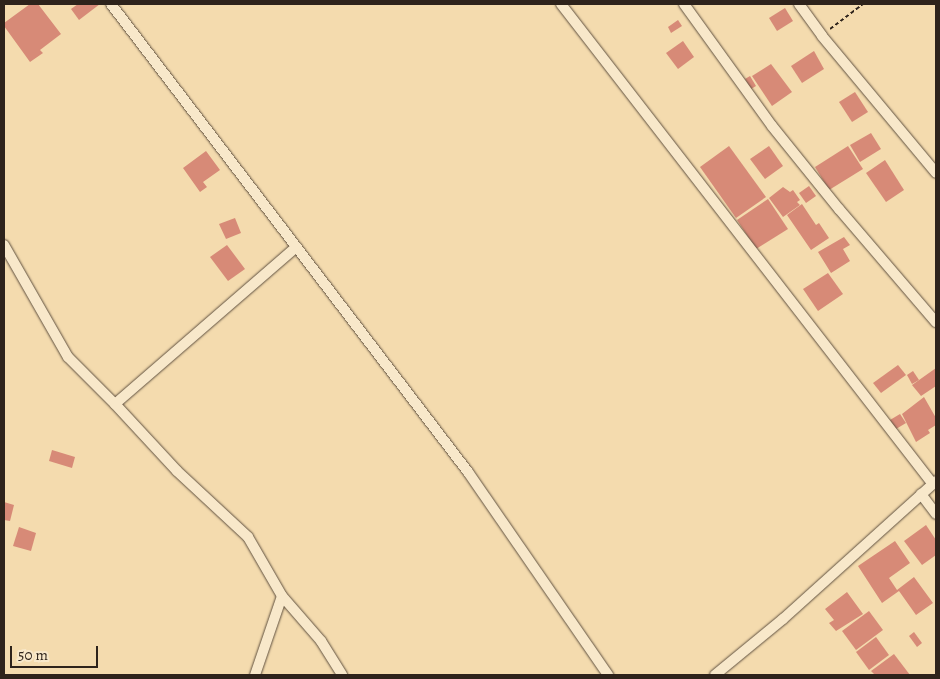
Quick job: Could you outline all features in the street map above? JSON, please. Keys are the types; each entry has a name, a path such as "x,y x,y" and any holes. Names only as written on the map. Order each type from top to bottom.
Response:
{"street":[{"path":"111,4 468,472 608,675"},
{"path":"561,4 934,482 783,619 715,675"},
{"path":"684,4 778,133 839,209 936,322"},
{"path":"799,4 822,36 936,173"},
{"path":"4,245 68,357 115,404 177,472 248,537 282,596 321,641 342,675"},
{"path":"115,404 296,247"},
{"path":"921,494 936,514"},
{"path":"255,675 282,596"}],"path":[{"path":"822,36 863,4"}],"building":[{"path":"30,4 38,4 61,34 40,50 43,53 30,62 4,26 4,23"},
{"path":"78,4 100,4 79,20 71,9"},
{"path":"785,8 793,21 777,31 769,18"},
{"path":"678,20 682,26 671,33 668,27"},
{"path":"683,41 694,57 678,69 666,53"},
{"path":"814,51 824,69 802,83 791,66"},
{"path":"771,64 792,92 772,106 752,76"},
{"path":"750,76 756,86 751,89 745,79"},
{"path":"855,92 868,112 852,122 839,102"},
{"path":"871,133 881,149 860,162 850,145"},
{"path":"729,146 766,197 736,218 700,167"},
{"path":"769,146 783,166 765,179 750,159"},
{"path":"848,146 863,169 829,190 815,167"},
{"path":"206,151 220,170 203,182 207,187 200,192 183,168"},
{"path":"885,160 904,190 886,202 866,173"},
{"path":"809,186 816,196 806,203 799,193"},
{"path":"783,187 790,192 793,190 800,200 797,202 800,205 783,217 769,198"},
{"path":"768,199 788,229 756,249 737,220"},
{"path":"802,204 816,225 819,223 829,238 811,250 787,215"},
{"path":"235,218 241,233 226,239 219,224"},
{"path":"844,237 850,245 843,249 850,261 831,273 818,252"},
{"path":"227,245 245,269 228,281 210,257"},
{"path":"828,273 843,294 818,311 803,289"},
{"path":"898,365 906,375 881,393 873,383"},
{"path":"936,368 936,386 921,396 912,385"},
{"path":"913,371 919,380 912,384 907,375"},
{"path":"924,397 936,418 936,425 928,430 930,433 916,442 902,414"},
{"path":"900,414 906,423 896,429 890,420"},
{"path":"52,450 75,457 72,468 49,461"},
{"path":"4,502 14,505 10,521 4,520"},
{"path":"926,525 936,540 936,555 922,565 904,541"},
{"path":"19,527 36,533 31,551 13,546"},
{"path":"895,541 910,563 889,578 897,590 914,577 933,603 916,615 899,591 882,603 858,566"},
{"path":"847,592 863,614 836,631 829,623 834,620 825,609"},
{"path":"869,611 883,630 856,650 842,631"},
{"path":"914,632 922,643 917,647 909,636"},
{"path":"876,637 889,655 869,670 856,652"},
{"path":"894,654 910,675 875,675 871,671"}]}
